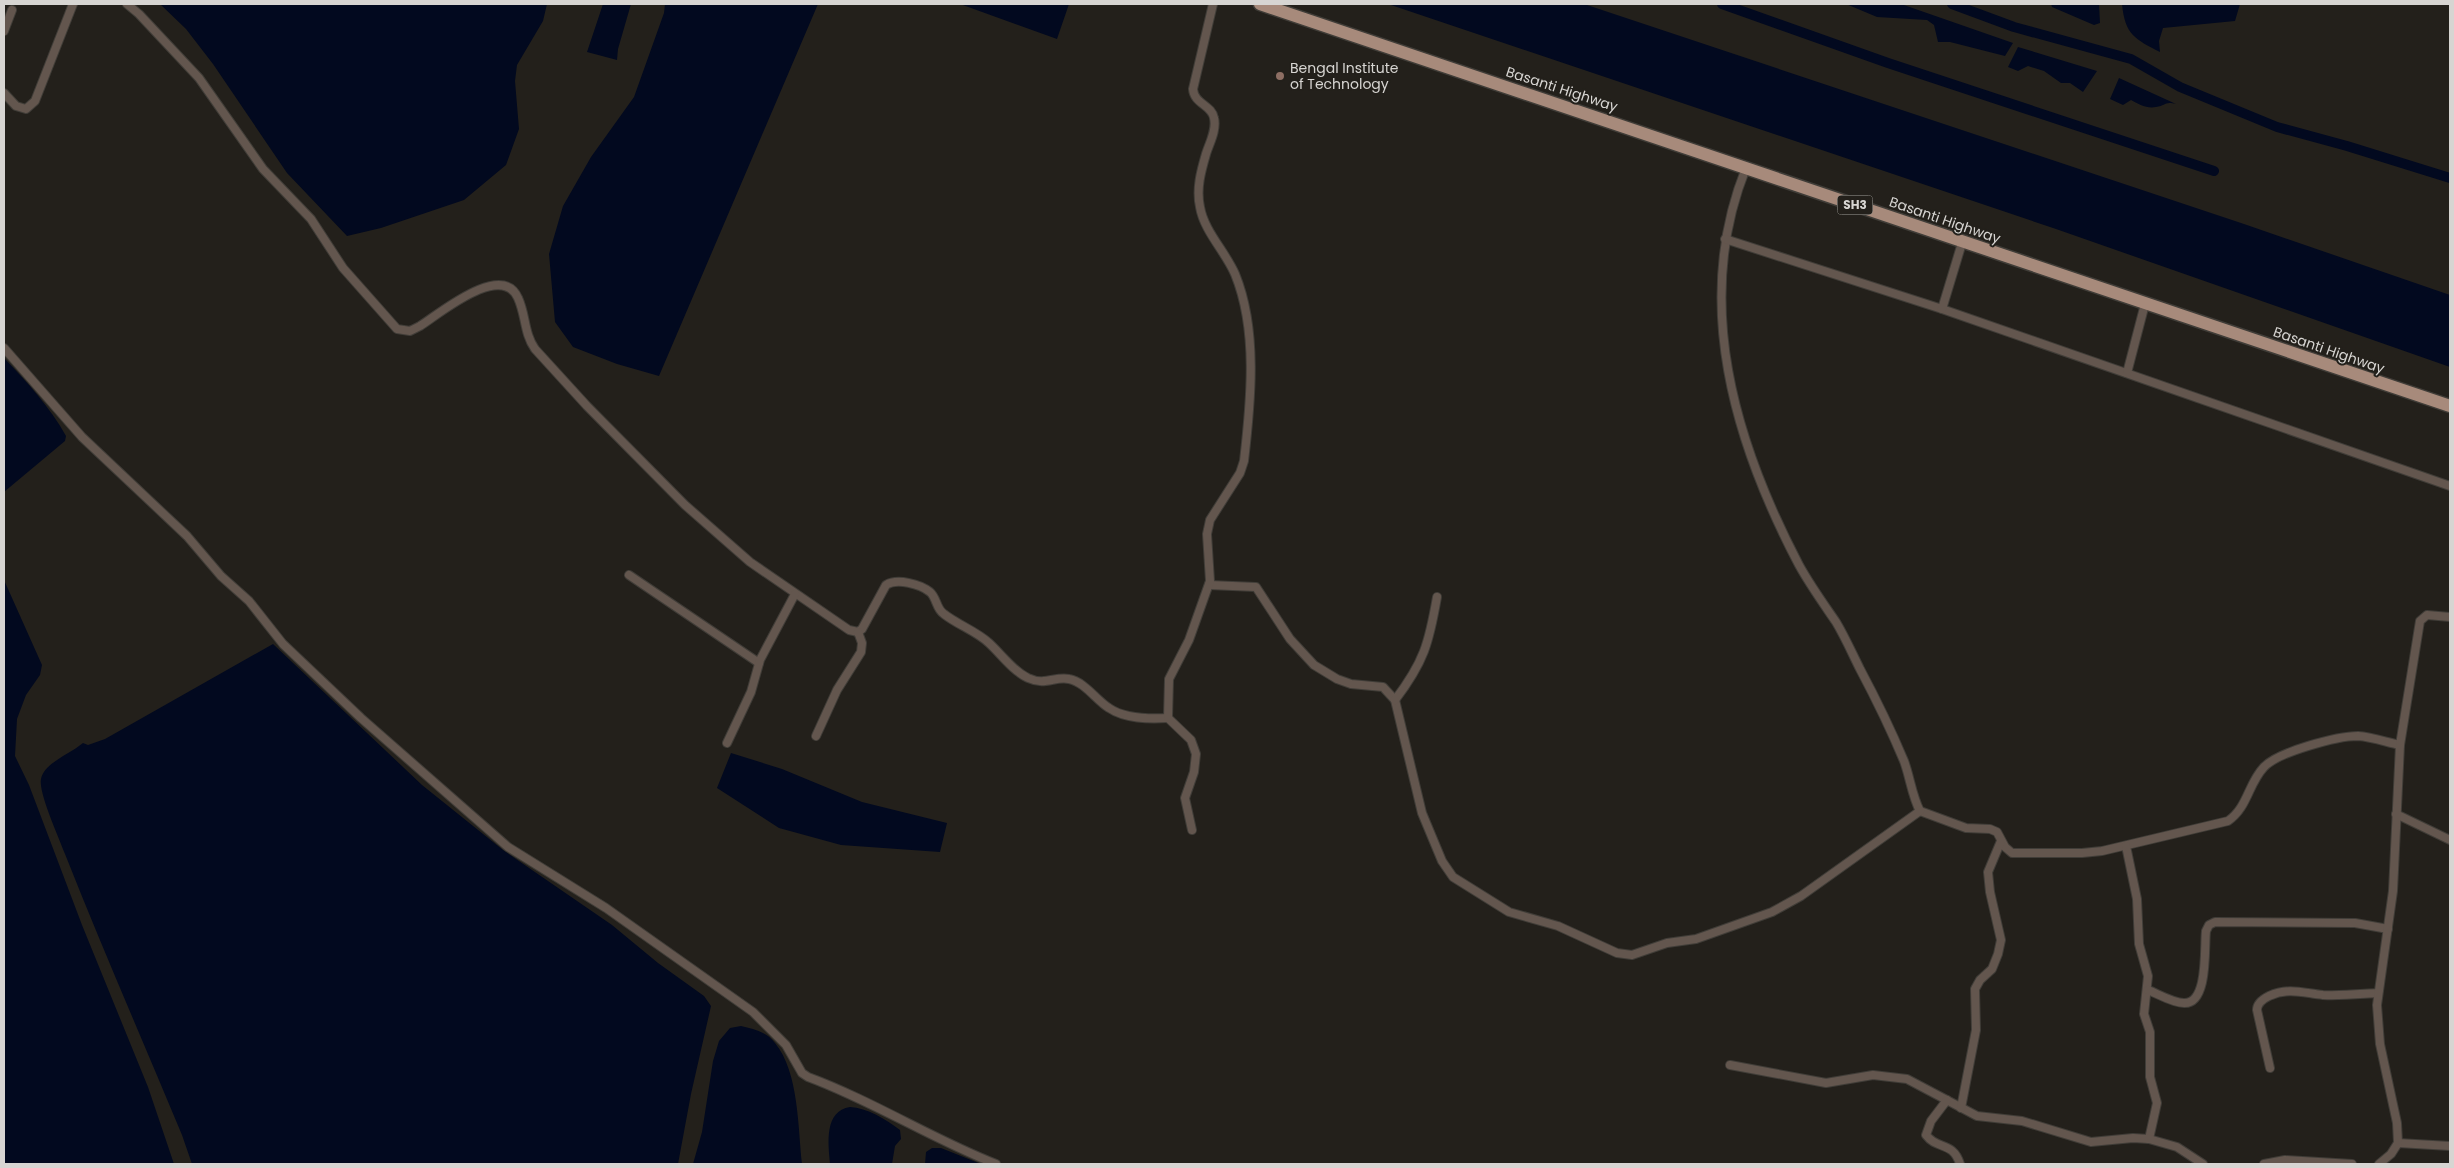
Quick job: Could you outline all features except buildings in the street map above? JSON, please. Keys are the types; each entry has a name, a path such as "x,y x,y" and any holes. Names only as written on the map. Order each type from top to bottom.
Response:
{"main road":[{"name":"Basanti Highway","path":"1260,4 2450,406"}],"street":[{"path":"4,93 20,109 26,109 35,101 73,4"},
{"path":"127,4 139,14 199,78 263,169 311,219 343,268 397,329 410,331 482,288 492,285 509,288 518,298 531,344 543,360 673,494 750,562 849,630 858,632"},
{"path":"1168,718 1169,678 1189,640 1209,585 1210,568 1207,534 1210,520 1240,473 1244,461 1250,361 1249,329 1238,283 1230,264 1203,219 1198,196 1201,174 1215,122 1213,113 1196,100 1192,89 1213,4"},
{"path":"4,31 12,10"},
{"path":"1746,168 1738,188 1725,239 1722,279 1725,358 1740,428 1750,456 1799,565 1837,624 1876,699 1903,759 1920,811"},
{"path":"1725,239 1942,309 2450,486"},
{"path":"1942,309 1962,242"},
{"path":"2127,374 2145,304"},
{"path":"4,348 82,437 187,536 221,576 249,601 283,644 308,670 430,781 508,847 606,908 753,1012 786,1045 802,1073 808,1077 860,1098 957,1148 996,1164"},
{"path":"629,575 759,663"},
{"path":"858,632 862,629 886,584 897,582 915,586 931,593 942,613 980,637 1006,662 1027,678 1043,682 1069,679 1093,694 1110,709 1140,718 1168,718 1191,740 1196,754 1194,772 1185,798 1192,830"},
{"path":"1209,585 1256,588 1290,639 1314,665 1337,679 1351,684 1383,688 1396,700 1422,813 1448,872 1460,883 1509,912 1558,926 1617,953 1632,955 1667,943 1696,939 1772,912 1801,896 1920,811"},
{"path":"727,743 751,692 759,663 795,594"},
{"path":"1396,700 1422,659 1431,631 1437,596"},
{"path":"2379,1164 2391,1154 2398,1142 2397,1123 2383,1064 2376,1020 2378,993 2393,891 2400,745 2420,621 2427,614 2450,617"},
{"path":"816,736 838,690 861,652 862,644 858,632"},
{"path":"1920,811 1961,827 1990,829 1997,832 2007,851 2012,853 2082,853 2126,846 2228,821 2238,814 2264,767 2284,756 2347,737 2369,738 2400,745"},
{"path":"2396,814 2450,840"},
{"path":"1961,1108 1976,1030 1976,989 1980,980 1992,969 2001,940 1990,892 1988,872 2001,841"},
{"path":"2126,846 2137,899 2140,944 2148,976 2144,1014 2150,1032 2150,1077 2158,1103 2149,1139"},
{"path":"2148,990 2182,1003 2191,1002 2196,996 2203,979 2206,931 2209,925 2215,922 2347,923 2388,928"},
{"path":"2270,1068 2257,1010 2258,1004 2266,998 2285,990 2323,995 2378,993"},
{"path":"1730,1065 1826,1083 1873,1075 1899,1078 1914,1082 1977,1116 2022,1121 2091,1142 2133,1138 2149,1139 2177,1147 2203,1164"},
{"path":"1947,1100 1931,1121 1926,1135 1930,1140 1953,1150 1960,1164"},
{"path":"2398,1142 2450,1146"},
{"path":"2264,1164 2285,1160 2352,1164"}],"water":[{"path":"160,4 547,4 543,21 517,65 515,81 519,129 506,165 464,200 381,228 347,236 287,173 213,64 186,29"},
{"path":"603,4 631,4 618,49 617,60 587,52"},
{"path":"665,4 818,4 659,376 617,364 573,347 555,322 549,254 563,206 591,157 634,97 664,13"},
{"path":"960,4 1069,4 1057,39"},
{"path":"1388,4 1584,4 2244,224 2450,295 2450,367 2056,229"},
{"path":"1846,4 1901,4 2013,43 2005,56 1950,42 1938,42 1934,25 1927,20 1877,17"},
{"path":"2051,4 2099,4 2100,23 2094,25 2052,7"},
{"path":"2122,4 2240,4 2235,21 2163,28 2159,41 2160,52 2133,35 2126,23"},
{"path":"2018,47 2097,71 2083,92 2070,83 2061,83 2044,71 2028,66 2018,71 2008,67"},
{"path":"2119,78 2176,104 2167,103 2149,107 2131,100 2123,105 2110,99"},
{"path":"4,358 30,386 60,425 66,436 65,441 4,492"},
{"path":"4,580 42,665 40,675 26,695 17,719 15,756 29,785 82,925 148,1087 174,1164 4,1164"},
{"path":"273,644 422,785 503,850 612,925 658,963 704,996 711,1006 691,1094 678,1164 192,1164 182,1135 54,828 43,794 41,779 43,773 52,763 83,743 88,745 105,739"},
{"path":"731,753 782,769 862,802 947,823 940,852 841,845 779,828 717,788"},
{"path":"741,1026 768,1036 783,1055 789,1069 796,1101 802,1164 693,1164 702,1132 713,1061 719,1041 730,1028"},
{"path":"850,1107 863,1109 889,1122 900,1130 901,1139 895,1146 892,1164 830,1164 829,1138 832,1121 842,1110"},
{"path":"932,1148 941,1148 981,1164 925,1164 926,1152"}],"waterway":[{"path":"1722,4 1888,63 2214,171"},
{"path":"1952,4 2014,27 2131,59 2180,87 2277,127 2347,146 2450,178"}],"place":[{"name":"Bengal Institute of Technology","path":"1280,76"}]}
